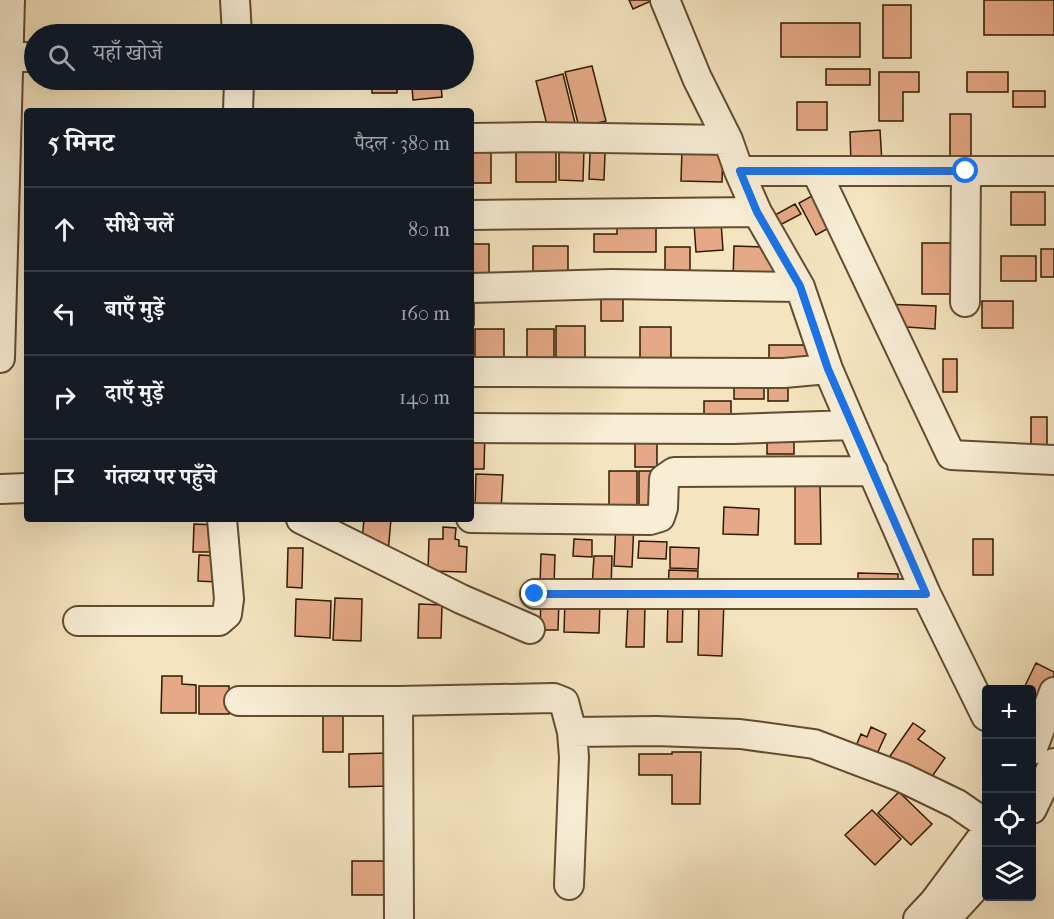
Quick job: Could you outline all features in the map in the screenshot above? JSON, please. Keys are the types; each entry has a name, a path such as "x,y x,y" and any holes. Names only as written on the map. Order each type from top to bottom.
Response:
{"street":[{"path":"0,358 14,294 1,263 16,166 21,57 10,0"},
{"path":"235,0 236,24"},
{"path":"665,0 697,78 728,140 757,212 800,286 828,369 852,425 926,594 982,706"},
{"path":"238,108 239,90"},
{"path":"474,138 728,140"},
{"path":"740,171 1054,171"},
{"path":"816,171 951,455 1054,460"},
{"path":"965,302 966,171"},
{"path":"474,215 757,212"},
{"path":"474,288 612,284 800,286"},
{"path":"474,372 784,373 828,369"},
{"path":"474,428 733,429 852,425"},
{"path":"474,518 650,520 660,517 663,508 664,479 674,472 873,471"},
{"path":"0,489 24,488"},
{"path":"78,621 219,621 227,614 229,599 222,522"},
{"path":"307,522 461,599 530,629"},
{"path":"535,594 926,594"},
{"path":"1036,739 1054,692"},
{"path":"239,701 398,702 554,698 564,702 572,732 574,757 569,885"},
{"path":"398,702 399,919"},
{"path":"572,732 656,731 728,734 814,744 901,777 957,804 982,821"},
{"path":"1036,801 1054,763"},
{"path":"918,919 934,902 982,839"},
{"path":"946,919 982,880"}],"building":[{"path":"629,0 653,0 633,9"},
{"path":"984,0 1054,0 1054,35 984,35"},
{"path":"883,5 911,5 911,58 883,58"},
{"path":"781,23 860,23 860,57 781,57"},
{"path":"592,66 606,121 579,127 565,72"},
{"path":"826,69 870,69 870,85 826,85"},
{"path":"879,72 919,72 919,92 903,92 903,121 879,121"},
{"path":"967,72 1008,72 1008,92 967,92"},
{"path":"563,74 576,127 549,133 536,81"},
{"path":"372,90 397,90 397,93 372,93"},
{"path":"412,90 441,90 442,97 413,100"},
{"path":"1013,91 1045,91 1045,107 1013,107"},
{"path":"797,102 827,102 827,130 797,130"},
{"path":"950,114 971,114 971,161 950,161"},
{"path":"880,130 882,163 851,164 850,132"},
{"path":"682,148 723,149 722,182 681,181"},
{"path":"559,149 584,150 583,181 559,180"},
{"path":"474,150 491,150 491,183 474,183"},
{"path":"516,150 556,150 556,182 516,182"},
{"path":"590,153 605,153 604,180 589,179"},
{"path":"821,191 838,223 816,235 799,203"},
{"path":"1011,192 1045,192 1045,225 1011,225"},
{"path":"795,204 801,214 780,225 775,215"},
{"path":"617,218 656,218 656,252 594,252 594,234 617,234"},
{"path":"721,222 723,250 696,252 694,224"},
{"path":"922,243 955,243 955,294 922,294"},
{"path":"474,244 489,244 489,281 474,281"},
{"path":"533,246 568,246 568,278 533,278"},
{"path":"734,246 767,247 778,280 733,280"},
{"path":"665,247 690,247 690,281 665,281"},
{"path":"1041,249 1054,249 1054,277 1041,277"},
{"path":"1001,256 1036,256 1036,281 1001,281"},
{"path":"601,297 623,297 623,321 601,321"},
{"path":"982,301 1013,301 1013,328 982,328"},
{"path":"883,304 936,306 935,329 892,326"},
{"path":"556,326 585,326 585,369 556,369"},
{"path":"640,327 671,327 671,367 640,367"},
{"path":"475,329 504,329 504,363 475,363"},
{"path":"527,329 554,329 554,369 527,369"},
{"path":"769,345 809,345 808,368 769,368"},
{"path":"943,359 957,359 957,392 943,392"},
{"path":"734,375 764,375 764,399 734,399"},
{"path":"768,376 788,376 788,401 768,401"},
{"path":"704,401 731,401 731,427 704,427"},
{"path":"1031,417 1047,417 1047,453 1031,453"},
{"path":"474,430 485,430 484,469 474,469"},
{"path":"767,431 794,431 794,454 767,454"},
{"path":"635,433 657,433 657,467 635,467"},
{"path":"609,471 637,471 637,507 609,507"},
{"path":"639,471 659,471 659,510 639,510"},
{"path":"476,474 503,475 501,511 475,510"},
{"path":"795,480 820,480 821,544 795,544"},
{"path":"724,507 759,509 758,535 723,534"},
{"path":"364,522 391,522 388,553 362,540"},
{"path":"616,522 634,523 632,567 614,566"},
{"path":"194,524 217,525 216,552 193,552"},
{"path":"443,527 456,528 455,539 459,540 459,546 467,547 466,572 428,571 429,539 443,539"},
{"path":"574,539 592,540 592,557 573,556"},
{"path":"973,539 993,539 993,575 973,575"},
{"path":"639,541 667,542 666,559 638,558"},
{"path":"670,547 699,548 698,569 670,568"},
{"path":"288,548 303,548 302,588 287,587"},
{"path":"541,554 555,555 554,586 540,585"},
{"path":"199,555 218,556 217,582 198,581"},
{"path":"594,556 612,556 611,589 592,588"},
{"path":"669,570 698,571 697,592 668,591"},
{"path":"858,573 898,574 898,591 858,591"},
{"path":"335,598 362,599 361,641 333,640"},
{"path":"541,598 559,599 558,630 540,630"},
{"path":"296,599 331,601 330,638 295,636"},
{"path":"565,599 600,600 599,633 564,632"},
{"path":"668,600 683,600 682,642 667,642"},
{"path":"699,600 724,601 722,656 698,655"},
{"path":"628,603 645,604 644,647 626,647"},
{"path":"419,604 442,605 441,638 418,638"},
{"path":"1036,663 1054,672 1040,704 1036,702 1036,685 1025,685"},
{"path":"162,676 182,676 182,684 196,685 196,713 161,713"},
{"path":"199,686 229,686 229,714 199,714"},
{"path":"323,711 343,711 343,752 323,752"},
{"path":"913,723 925,731 918,739 945,758 926,785 888,759"},
{"path":"871,727 886,734 876,756 856,746 861,734 867,737"},
{"path":"672,752 701,752 700,804 672,804 672,775 639,775 639,754 672,754"},
{"path":"389,753 389,786 349,787 349,754"},
{"path":"899,792 932,824 911,845 878,813"},
{"path":"872,810 901,839 875,865 845,835"},
{"path":"352,861 388,861 388,895 352,895"}],"route":[{"path":"535,594 926,594 828,369 800,286 757,212 740,171 966,171"}]}
